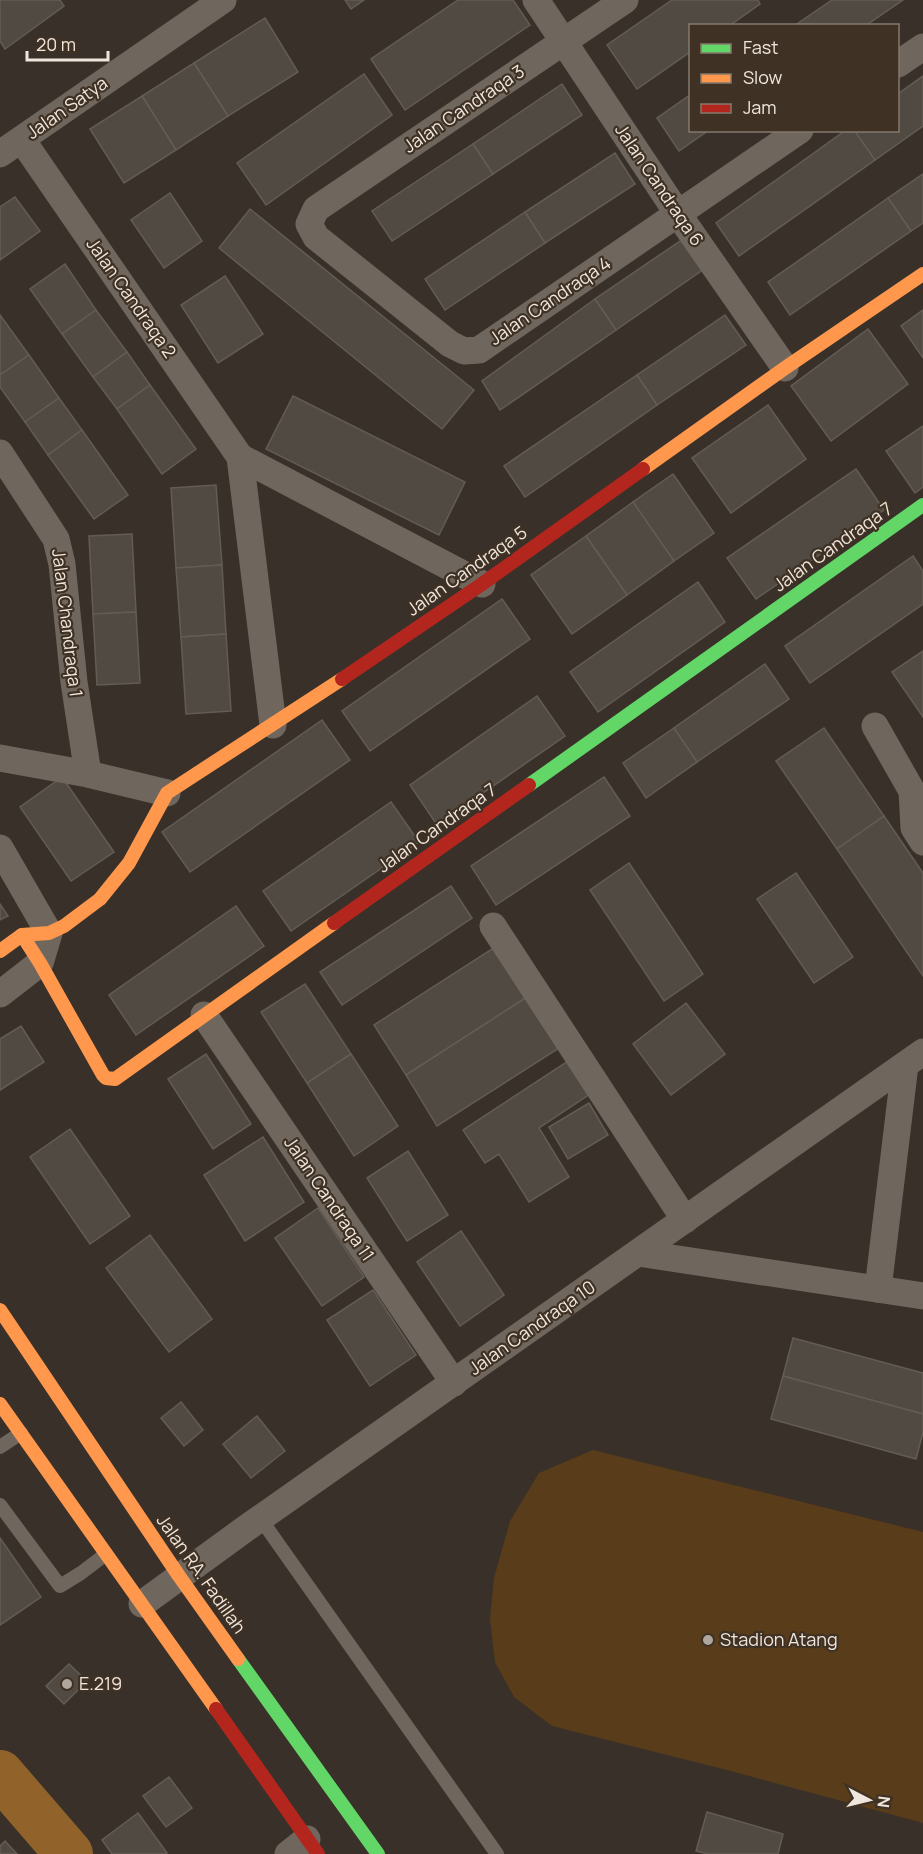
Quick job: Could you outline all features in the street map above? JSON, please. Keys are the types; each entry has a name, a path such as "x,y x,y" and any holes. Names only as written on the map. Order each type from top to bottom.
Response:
{"street":[{"name":"Jalan Satya","path":"11,147 224,0"},
{"name":"Jalan Candraqa 6","path":"536,0 678,214 785,368"},
{"name":"Jalan Candraqa 3","path":"309,224 316,209 625,0"},
{"path":"899,63 923,47"},
{"name":"Jalan Candraqa 4","path":"309,224 316,237 450,344 464,351 479,350 798,132"},
{"name":"Jalan Candraqa 2","path":"11,147 240,457 482,584"},
{"name":"Jalan Candraqa 5","path":"56,930 100,898 117,879 167,793 273,725 482,584 785,368 923,274"},
{"name":"Jalan Chandraqa 1","path":"0,453 56,539 62,564 74,682 88,774"},
{"name":"Jalan Candraqa 2","path":"240,457 273,725"},
{"name":"Jalan Candraqa 7","path":"22,935 103,1075 110,1080 116,1079 923,505"},
{"path":"875,726 912,791 914,828 923,842"},
{"path":"0,758 88,774 167,793"},
{"path":"0,848 56,930"},
{"path":"493,926 686,1220"},
{"path":"0,951 22,935 56,930"},
{"path":"0,994 40,963 56,930"},
{"name":"Jalan Candraqa 11","path":"204,1015 454,1383"},
{"path":"878,1289 914,1058"},
{"name":"Jalan Candraqa 10","path":"142,1604 260,1518 914,1058"},
{"path":"638,1253 923,1296"},
{"name":"Jalan RA. Fadillah","path":"0,1310 179,1576 378,1854"},
{"path":"0,1404 142,1604 304,1849"}],"lane":[{"path":"0,1447 21,1433"},
{"path":"0,1505 60,1586 81,1574 106,1554"},
{"path":"260,1518 497,1854"}],"shaded area":[{"name":"Stadion Atang","path":"593,1450 923,1532 923,1823 552,1726 514,1697 495,1662 490,1619 494,1578 510,1521 539,1473"}],"building":[{"path":"0,0 60,0 64,6 5,49 0,41"},
{"path":"345,0 364,0 351,9"},
{"path":"458,0 513,0 530,25 405,110 371,59"},
{"path":"672,0 758,0 760,4 732,24 689,24 689,53 637,89 607,45"},
{"path":"832,0 903,0 868,24 797,24"},
{"path":"265,18 298,72 228,116 194,63"},
{"path":"194,63 228,116 176,150 142,96"},
{"path":"364,74 392,115 266,205 237,163"},
{"path":"923,76 923,126 875,160 855,132 899,132 899,93"},
{"path":"562,84 582,115 493,174 473,144"},
{"path":"142,96 176,150 124,183 90,129"},
{"path":"689,96 689,132 706,132 679,151 657,118"},
{"path":"843,132 855,132 875,160 739,256 716,223"},
{"path":"473,144 493,174 392,241 372,211"},
{"path":"615,153 635,184 545,243 525,212"},
{"path":"923,174 923,223 911,231 888,198"},
{"path":"170,193 202,241 164,268 131,220"},
{"path":"15,197 40,231 0,260 0,207"},
{"path":"888,198 911,231 790,315 768,282"},
{"path":"250,209 474,390 442,429 219,248"},
{"path":"525,212 545,243 445,310 425,279"},
{"path":"683,239 704,269 616,330 595,299"},
{"path":"65,264 96,310 62,334 30,289"},
{"path":"225,276 263,334 218,363 181,305"},
{"path":"595,299 616,330 500,410 482,381"},
{"path":"96,310 127,352 93,377 62,334"},
{"path":"923,310 923,358 901,326"},
{"path":"0,315 29,355 0,375"},
{"path":"725,315 746,345 657,405 637,375"},
{"path":"868,329 908,384 831,441 791,386"},
{"path":"127,352 150,385 117,409 93,377"},
{"path":"29,355 59,398 25,422 0,387 0,375"},
{"path":"637,375 657,405 525,497 504,466"},
{"path":"150,385 196,449 162,474 117,409"},
{"path":"293,396 465,482 439,535 266,449"},
{"path":"59,398 82,430 48,455 25,422"},
{"path":"768,405 806,459 731,513 692,458"},
{"path":"923,426 923,487 915,493 886,451"},
{"path":"82,430 128,495 94,519 48,455"},
{"path":"856,469 884,510 756,599 727,558"},
{"path":"673,474 714,533 674,561 633,502"},
{"path":"216,485 222,565 176,568 171,488"},
{"path":"633,502 674,561 627,595 586,536"},
{"path":"132,534 136,612 93,614 89,536"},
{"path":"586,536 627,595 572,634 531,575"},
{"path":"913,556 923,571 923,604 810,683 785,646"},
{"path":"222,565 226,634 181,637 176,568"},
{"path":"698,582 725,622 598,712 570,672"},
{"path":"502,599 530,639 370,751 342,711"},
{"path":"136,612 140,683 97,685 93,614"},
{"path":"226,634 231,711 186,714 181,637"},
{"path":"923,651 923,717 892,672"},
{"path":"765,664 789,699 697,762 674,728"},
{"path":"537,696 565,736 437,825 410,785"},
{"path":"322,720 350,760 190,872 162,832"},
{"path":"674,728 697,762 646,798 623,763"},
{"path":"824,728 884,816 837,849 776,761"},
{"path":"62,777 114,852 71,881 20,807"},
{"path":"604,777 630,816 496,905 471,866"},
{"path":"391,802 419,842 291,931 263,891"},
{"path":"884,816 923,873 923,976 837,849"},
{"path":"629,863 703,974 664,1001 590,890"},
{"path":"796,873 853,957 814,983 757,899"},
{"path":"451,886 472,918 342,1005 320,972"},
{"path":"0,904 8,916 0,920"},
{"path":"236,906 264,946 136,1035 109,995"},
{"path":"495,947 527,997 406,1075 374,1025"},
{"path":"305,984 351,1054 307,1083 261,1012"},
{"path":"527,997 559,1048 437,1126 406,1075"},
{"path":"686,1003 725,1054 671,1095 633,1044"},
{"path":"21,1026 44,1062 0,1090 0,1039"},
{"path":"206,1054 251,1124 213,1149 168,1079"},
{"path":"351,1054 398,1126 354,1156 307,1083"},
{"path":"568,1061 590,1094 539,1128 569,1177 529,1202 499,1154 485,1163 463,1130"},
{"path":"589,1103 608,1135 568,1159 549,1127"},
{"path":"70,1129 130,1216 90,1244 30,1157"},
{"path":"263,1137 304,1202 245,1241 204,1175"},
{"path":"408,1151 448,1215 407,1241 367,1178"},
{"path":"318,1208 364,1277 322,1306 275,1238"},
{"path":"461,1231 504,1295 460,1326 417,1262"},
{"path":"150,1235 212,1319 169,1352 106,1268"},
{"path":"373,1290 416,1355 370,1386 327,1320"},
{"path":"793,1338 923,1373 923,1414 783,1376"},
{"path":"783,1376 923,1414 923,1432 916,1459 771,1419"},
{"path":"181,1402 203,1430 184,1446 161,1418"},
{"path":"257,1416 285,1451 251,1478 223,1444"},
{"path":"0,1538 41,1597 0,1625"},
{"name":"E.219","path":"69,1664 87,1681 64,1704 46,1686"},
{"path":"169,1777 192,1808 166,1827 143,1796"},
{"path":"707,1812 783,1834 778,1854 708,1854 696,1851"},
{"path":"138,1813 166,1854 112,1854 102,1840"},
{"path":"5,1841 17,1854 0,1854 0,1846"}],"waterway":[{"path":"0,1774 69,1854"}],"traffic: fast":[{"path":"529,785 923,505"},
{"path":"238,1659 378,1854"}],"traffic: slow":[{"path":"643,469 923,274"},
{"path":"0,951 22,935 49,933 64,926 100,899 129,863 167,793 342,679"},
{"path":"22,935 103,1075 106,1078 115,1079 334,923"},
{"path":"0,1310 179,1576 238,1659"},
{"path":"0,1404 216,1709"}],"traffic: jam":[{"path":"342,679 482,584 643,469"},
{"path":"334,923 529,785"},
{"path":"216,1709 318,1854"}],"place":[{"name":"Stadion Atang","path":"708,1640"},
{"name":"E.219","path":"67,1684"}]}
